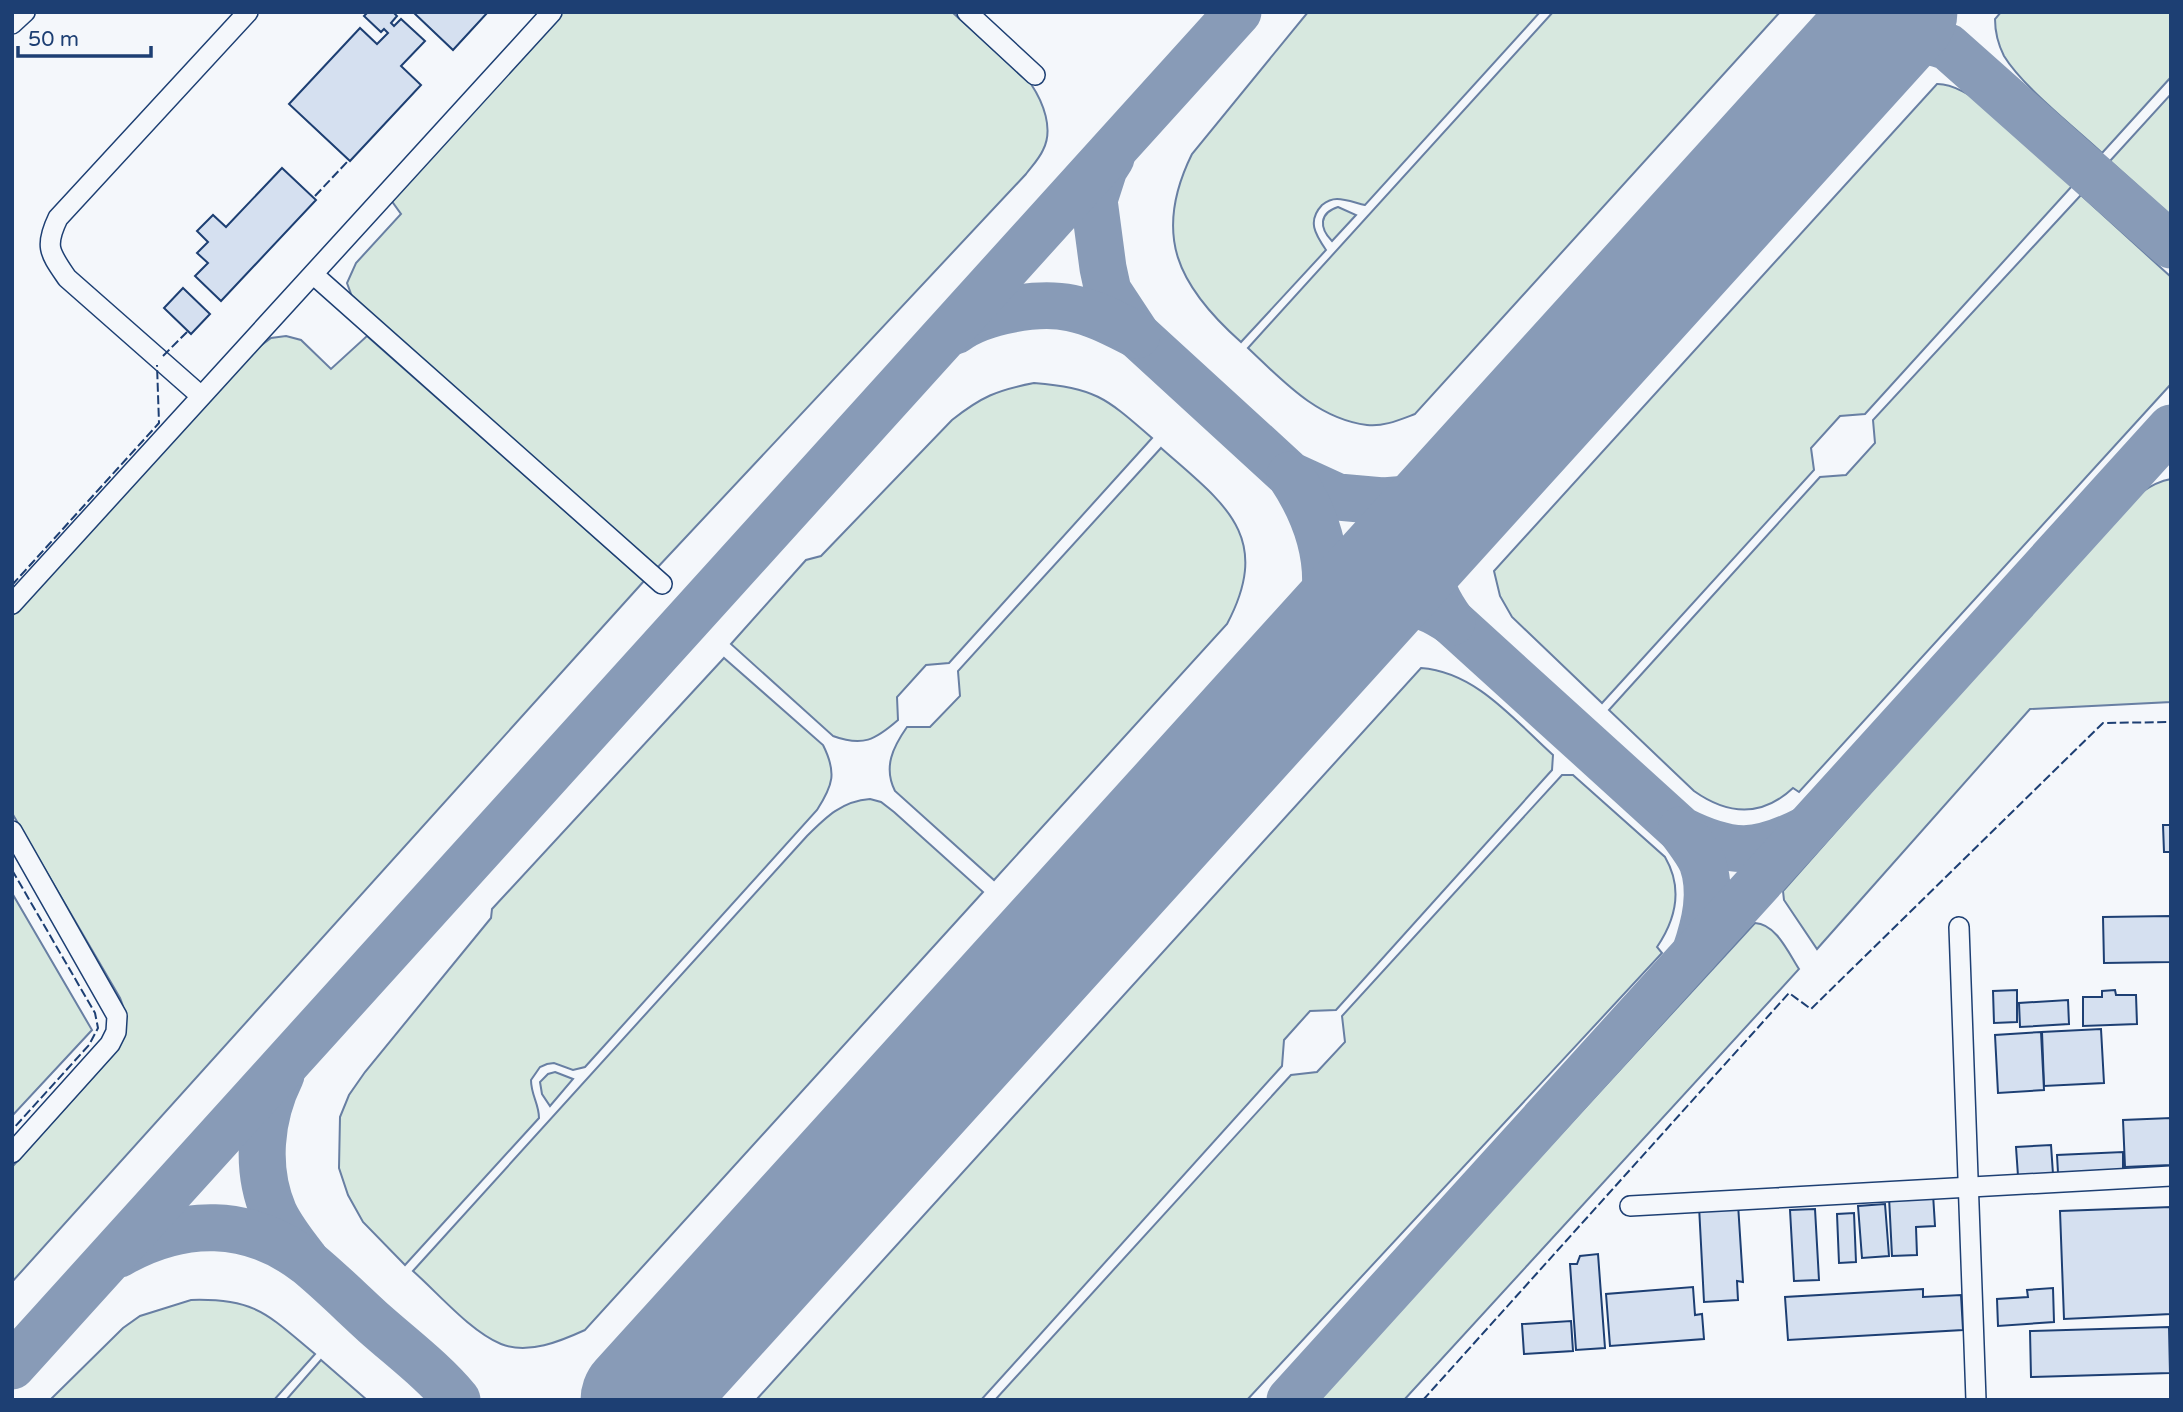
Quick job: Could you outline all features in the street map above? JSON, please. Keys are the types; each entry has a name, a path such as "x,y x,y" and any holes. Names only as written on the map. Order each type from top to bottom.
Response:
{"street":[{"path":"12,24 25,12"},
{"path":"201,396 67,278 53,257 48,237 58,219 248,12"},
{"path":"12,604 552,12"},
{"path":"967,12 1035,75"},
{"path":"314,275 662,584"},
{"path":"12,831 117,1016 116,1032 110,1044 12,1153"},
{"path":"1959,927 1976,1400"},
{"path":"1630,1206 2171,1176"}],"shaded area":[{"path":"560,12 952,12 1031,84 1046,116 1046,142 1026,174 656,569 354,302 347,283 356,263 401,214 391,200"},
{"path":"1308,12 1540,12 1365,205 1337,199 1322,205 1317,211 1314,228 1326,250 1241,342 1201,300 1187,279 1173,234 1174,210 1180,183 1192,154"},
{"path":"1553,12 1780,12 1415,414 1385,424 1367,425 1332,415 1316,406 1287,385 1248,348"},
{"path":"2001,12 2171,12 2171,77 2102,153 2023,81 2004,56 1996,33 1995,19"},
{"path":"1937,84 1953,87 1989,109 2072,186 1865,414 1840,416 1811,448 1814,470 1602,703 1512,617 1500,596 1494,571"},
{"path":"2171,94 2171,216 2110,161"},
{"path":"2081,195 2171,277 2171,384 1799,792 1793,788 1769,805 1744,810 1719,805 1694,791 1609,710 1820,477 1846,475 1875,443 1873,420"},
{"path":"1338,207 1356,215 1332,241 1325,231 1323,221 1327,213"},
{"path":"286,336 301,340 331,369 367,336 644,581 12,1282 12,1167 114,1054 124,1033 125,1013 120,998 12,813 12,616 255,350 271,338"},
{"path":"1034,383 1072,388 1099,397 1152,438 949,663 926,665 897,697 898,720 868,740 853,741 833,736 731,644 806,560 821,556 952,420 990,396"},
{"path":"1161,448 1222,504 1235,523 1243,544 1245,567 1240,593 1227,624 994,880 895,791 890,774 894,750 907,727 930,727 960,696 958,671"},
{"path":"2171,479 2171,702 2030,709 1817,949 1784,900 1783,891 2117,514 2148,488"},
{"path":"724,658 823,745 831,771 827,793 817,810 585,1067 573,1070 554,1063 540,1067 531,1080 539,1118 405,1265 363,1222 348,1195 339,1168 340,1117 349,1095 491,918 492,909"},
{"path":"1421,668 1441,671 1459,678 1493,700 1553,755 1552,770 1336,1010 1310,1011 1284,1040 1282,1066 981,1400 756,1400"},
{"path":"1562,775 1573,775 1665,857 1674,880 1675,903 1669,925 1657,947 1662,953 1247,1400 995,1400 1291,1075 1317,1072 1345,1042 1342,1016"},
{"path":"870,799 881,802 894,812 983,892 585,1330 555,1342 522,1348 501,1344 489,1338 455,1311 413,1271 807,836 828,816 843,807"},
{"path":"12,893 92,1030 12,1116"},
{"path":"1755,923 1769,928 1775,934 1799,969 1404,1400 1316,1400"},
{"path":"555,1072 573,1079 550,1106 542,1094 540,1082 548,1074"},
{"path":"191,1300 231,1302 260,1312 315,1354 274,1400 50,1400 123,1328 140,1316"},
{"path":"321,1360 367,1400 286,1400"}],"building":[{"path":"368,12 393,12 397,16 391,23 394,26 401,19 425,41 401,66 421,85 350,161 289,104 360,28 377,44 388,33 384,29 381,32 364,16"},
{"path":"413,12 488,12 453,50"},
{"path":"282,168 316,200 221,301 195,276 208,263 197,253 208,242 197,231 213,215 226,227"},
{"path":"183,288 210,314 191,334 164,308"},
{"path":"2163,825 2171,825 2171,852 2164,852"},
{"path":"2171,916 2171,962 2104,963 2103,917"},
{"path":"2017,990 2017,1022 1994,1023 1993,991"},
{"path":"2115,990 2116,995 2136,995 2137,1024 2083,1026 2083,997 2102,997 2102,991"},
{"path":"2068,1000 2069,1024 2020,1027 2019,1003"},
{"path":"2101,1029 2104,1083 2044,1086 2042,1032"},
{"path":"2041,1032 2044,1090 1998,1093 1995,1035"},
{"path":"2171,1118 2171,1165 2125,1167 2123,1120"},
{"path":"2051,1145 2053,1174 2018,1176 2016,1147"},
{"path":"2123,1152 2123,1170 2058,1173 2057,1155"},
{"path":"1933,1194 1935,1226 1916,1227 1917,1255 1892,1256 1889,1197"},
{"path":"1738,1204 1743,1282 1737,1281 1738,1300 1704,1302 1699,1206"},
{"path":"1885,1204 1889,1256 1862,1258 1858,1206"},
{"path":"2171,1207 2171,1314 2064,1319 2060,1211"},
{"path":"1815,1209 1819,1280 1794,1281 1790,1210"},
{"path":"1854,1213 1856,1262 1839,1263 1837,1214"},
{"path":"1598,1254 1605,1348 1576,1350 1570,1264 1577,1264 1580,1256"},
{"path":"1693,1287 1695,1315 1702,1314 1704,1339 1610,1346 1606,1294"},
{"path":"2053,1288 2054,1322 1998,1326 1997,1299 2028,1297 2027,1290"},
{"path":"1923,1289 1923,1297 1961,1295 1963,1330 1788,1340 1785,1297"},
{"path":"1571,1321 1573,1351 1524,1354 1522,1324"},
{"path":"2169,1327 2170,1373 2031,1377 2030,1331"}],"taxiway":[{"path":"12,1366 1238,12"},
{"path":"1851,63 1875,49 1898,41 1921,40 1948,47 2171,245"},
{"path":"1111,158 1104,169 1094,200 1108,291 1137,335 1290,475 1338,497 1383,501 1408,499 1456,483 1501,451"},
{"path":"955,331 980,318 1011,309 1058,306 1105,319 1137,335"},
{"path":"1290,1400 2171,428"},
{"path":"1287,685 1312,644 1320,622 1325,578 1319,535 1302,494 1290,475"},
{"path":"1451,505 1434,536 1428,564 1434,591 1452,622 1681,830 1715,844 1744,849 1773,844 1807,829"},
{"path":"1327,643 1357,618 1385,604 1416,604 1452,622"},
{"path":"1681,830 1702,862 1707,885 1705,919 1695,953"},
{"path":"281,1075 268,1108 265,1126 262,1161 264,1179 277,1219 305,1259"},
{"path":"119,1254 143,1242 191,1229 239,1230 262,1237 286,1248 308,1263 428,1370 457,1400"},
{"path":"627,1400 662,1376"}],"runway":[{"path":"640,1400 1898,12"}],"fence":[{"path":"315,196 348,161"},
{"path":"163,356 188,331"},
{"path":"12,585 159,423 157,365"},
{"path":"1423,1400 1789,993 1811,1009 2103,723 2171,722"},
{"path":"12,870 95,1013 98,1028 89,1045 12,1130"}]}
